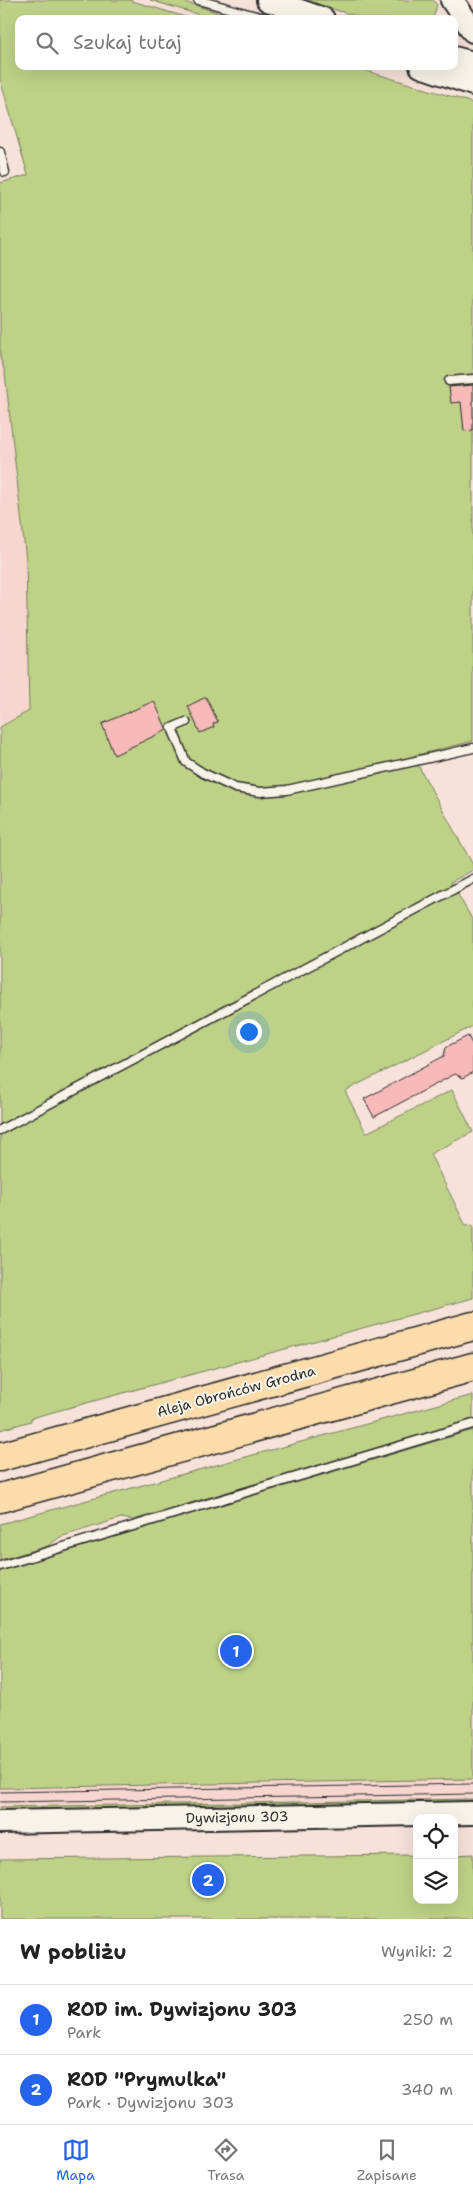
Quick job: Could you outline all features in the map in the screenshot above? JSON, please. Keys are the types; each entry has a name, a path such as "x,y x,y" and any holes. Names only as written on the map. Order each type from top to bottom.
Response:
{"highway":[{"name":"Aleja Obrońców Grodna","path":"0,1457 473,1326"},
{"path":"0,1498 473,1367"}],"street":[{"path":"452,0 473,31"},
{"path":"270,10 299,15"},
{"path":"458,62 473,78"},
{"path":"439,70 473,78"},
{"name":"Dywizjonu 303","path":"0,1822 473,1813"}],"lane":[{"path":"198,0 270,10"},
{"path":"0,152 5,172"},
{"path":"449,381 473,379"},
{"path":"186,722 172,728 186,762 203,773 235,788 260,792 288,790 473,748"},
{"path":"0,1130 473,879"},
{"path":"0,1566 473,1424"}],"shaded area":[{"path":"0,356 5,373 26,560 29,711 0,727"},
{"path":"473,1779 473,1799 0,1807 0,1788"}],"green space":[{"path":"0,0 129,0 179,15 15,15 15,70 363,70 473,103 473,741 413,756 473,865 473,870 451,882 473,921 473,1026 345,1091 366,1133 452,1090 473,1132 430,1154 466,1226 473,1225 473,1298 31,1418 31,1421 0,1430 0,727 29,711 26,560 5,373 0,356 0,183 28,175 0,79"},
{"path":"150,0 178,0 226,15 200,15"},
{"path":"302,0 433,0 437,5 434,15 353,15"},
{"path":"473,1395 473,1419 133,1520 121,1518 60,1537 48,1546 0,1560 0,1524"},
{"path":"473,1430 473,1779 0,1788 0,1571"},
{"path":"473,1799 473,1803 0,1812 0,1807"},
{"path":"473,1854 473,1919 0,1919 0,1859 413,1855 413,1904 458,1904 458,1855"}],"building":[{"path":"473,385 473,430 464,431 461,402 451,403 449,387"},
{"path":"206,697 218,722 213,724 214,727 200,733 188,706"},
{"path":"154,701 167,730 114,755 102,724"},
{"path":"468,1036 473,1046 473,1072 463,1078 455,1074 374,1117 364,1099 444,1056 446,1047"}],"tram line":[{"path":"0,1792 473,1784"},
{"path":"0,1802 473,1794"}],"place":[{"name":"ROD im. Dywizjonu 303","path":"236,1651"},
{"name":"ROD \"Prymulka\"","path":"208,1880"}]}
